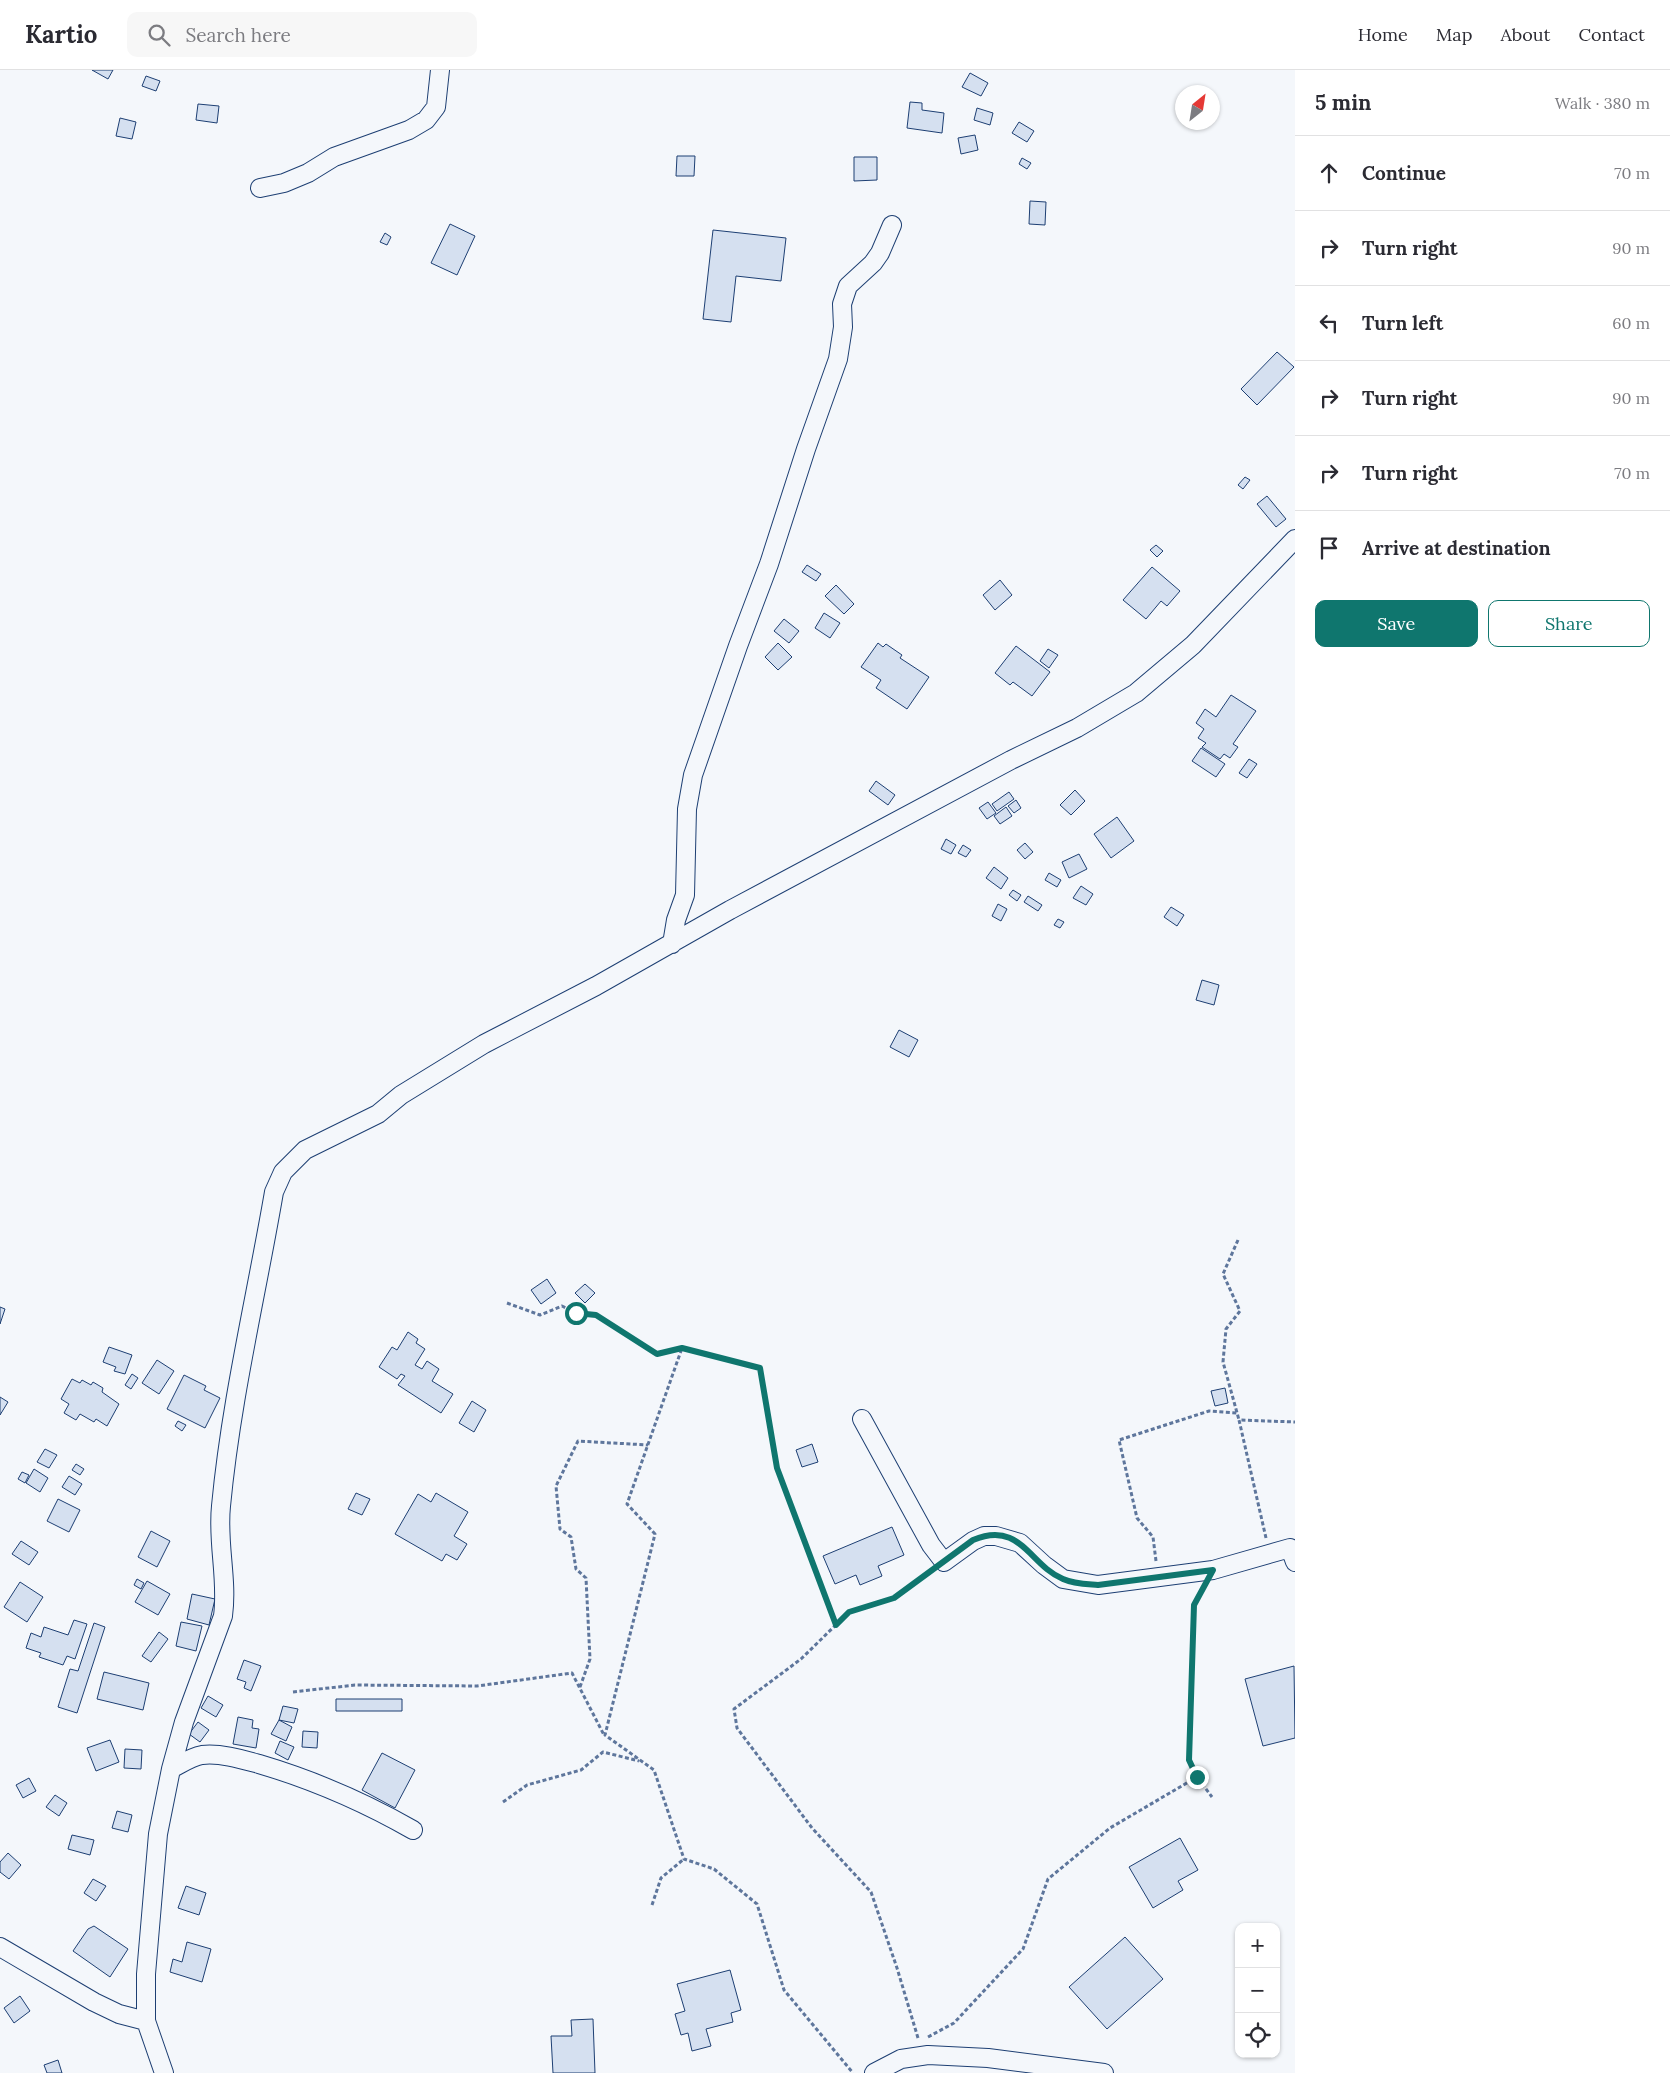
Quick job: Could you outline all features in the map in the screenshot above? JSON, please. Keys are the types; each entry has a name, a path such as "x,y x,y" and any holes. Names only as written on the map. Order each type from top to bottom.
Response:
{"street":[{"path":"260,188 284,184 308,173 334,157 409,130 426,120 436,107 440,70"},
{"path":"672,944 676,920 685,895 687,809 693,775 772,554 838,359 843,327 842,304 848,286 873,263 880,253 892,225"},
{"path":"164,2073 146,2021 146,1974 158,1834 171,1769 184,1722 222,1616 224,1603 220,1508 224,1476 241,1358 274,1192 283,1172 305,1150 378,1114 400,1096 484,1044 672,944 730,910 1012,760 1077,728 1136,693 1193,645 1295,539"},
{"path":"862,1419 931,1545 944,1562 973,1540 984,1536 996,1536 1020,1543 1063,1579 1098,1585 1213,1570 1290,1548 1295,1562"},
{"path":"171,1769 191,1758 203,1755 240,1759 293,1774 380,1811 414,1830"},
{"path":"0,1947 94,2002 119,2014 146,2021"},
{"path":"874,2073 901,2059 928,2055 988,2058 1104,2073"}],"path":[{"path":"1238,1240 1223,1274 1240,1311 1226,1329 1223,1362 1239,1420 1269,1553"},
{"path":"507,1303 540,1315 562,1306 576,1313 596,1315 657,1354 682,1348 760,1368 777,1468 836,1625"},
{"path":"604,1735 655,1534 627,1504 682,1348"},
{"path":"1159,1578 1153,1537 1137,1518 1120,1440 1209,1411 1237,1412"},
{"path":"1239,1420 1295,1422"},
{"path":"580,1688 590,1659 586,1578 576,1568 571,1537 560,1529 556,1486 578,1441 648,1444"},
{"path":"944,1562 894,1598 849,1612 801,1659 734,1709 737,1728 812,1828 871,1892 897,1968 919,2042 954,2023 1024,1949 1048,1879 1110,1828 1197,1777"},
{"path":"1212,1797 1197,1777 1189,1760 1194,1605 1213,1570"},
{"path":"293,1692 355,1685 477,1686 572,1673 604,1735 654,1770 684,1859"},
{"path":"504,1802 527,1785 581,1770 603,1752 642,1762"},
{"path":"652,1905 661,1878 684,1859"},
{"path":"684,1859 714,1870 757,1904 784,1990 853,2073"}],"building":[{"path":"92,70 113,70 108,79"},
{"path":"970,73 988,83 981,96 962,87"},
{"path":"146,76 160,81 156,91 142,86"},
{"path":"910,102 922,103 922,110 944,113 942,133 907,128"},
{"path":"198,104 219,106 217,123 196,120"},
{"path":"977,108 993,113 990,125 974,120"},
{"path":"120,118 136,122 132,139 116,136"},
{"path":"1019,122 1034,131 1027,142 1012,133"},
{"path":"975,135 978,150 961,154 958,138"},
{"path":"677,156 695,156 694,176 676,176"},
{"path":"854,157 877,157 877,180 854,181"},
{"path":"1022,158 1031,163 1027,169 1019,164"},
{"path":"1030,201 1046,202 1045,225 1029,224"},
{"path":"450,224 475,236 457,275 431,263"},
{"path":"713,230 786,238 781,281 736,276 731,322 703,319"},
{"path":"385,233 391,237 387,245 380,242"},
{"path":"1277,352 1294,367 1257,405 1241,389"},
{"path":"1245,477 1250,480 1243,489 1238,485"},
{"path":"1267,496 1286,519 1276,527 1257,504"},
{"path":"1156,545 1163,551 1157,557 1150,550"},
{"path":"807,565 821,574 816,581 802,572"},
{"path":"1152,567 1180,591 1167,606 1161,601 1146,619 1123,600"},
{"path":"1000,580 1012,595 995,610 983,595"},
{"path":"836,585 854,604 844,614 825,596"},
{"path":"824,613 840,623 830,638 815,628"},
{"path":"784,619 799,631 789,643 774,631"},
{"path":"778,643 792,657 778,670 765,657"},
{"path":"878,643 883,647 886,644 902,655 900,658 929,677 907,709 876,688 881,680 861,667"},
{"path":"1016,646 1050,672 1032,696 1013,682 1010,685 995,673"},
{"path":"1048,649 1058,655 1049,668 1040,661"},
{"path":"1231,695 1256,711 1233,744 1238,747 1230,758 1224,754 1220,759 1202,747 1206,743 1198,738 1204,729 1196,723 1205,709 1216,717"},
{"path":"1201,748 1225,764 1216,777 1192,761"},
{"path":"1249,759 1257,764 1247,778 1239,773"},
{"path":"876,781 895,795 888,805 869,791"},
{"path":"1075,790 1085,801 1071,815 1060,805"},
{"path":"1009,792 1014,799 997,811 992,804"},
{"path":"1016,800 1021,808 1014,813 1008,806"},
{"path":"988,802 996,813 987,819 979,808"},
{"path":"1006,807 1012,816 1000,824 994,816"},
{"path":"1117,817 1134,841 1111,858 1094,834"},
{"path":"946,839 956,845 951,854 941,849"},
{"path":"1025,843 1033,852 1025,859 1017,850"},
{"path":"963,845 971,850 966,857 958,853"},
{"path":"1079,854 1087,869 1069,878 1062,862"},
{"path":"994,867 1008,878 1001,889 986,878"},
{"path":"1049,873 1061,880 1057,887 1045,880"},
{"path":"1081,886 1093,894 1086,905 1073,898"},
{"path":"1013,890 1021,895 1017,901 1009,895"},
{"path":"1028,896 1042,905 1038,911 1024,902"},
{"path":"998,904 1007,909 1001,921 992,916"},
{"path":"1171,907 1184,915 1177,926 1164,917"},
{"path":"1058,919 1064,922 1060,928 1054,925"},
{"path":"1202,980 1219,985 1214,1005 1196,1000"},
{"path":"899,1030 918,1040 909,1057 890,1047"},
{"path":"547,1279 556,1293 541,1304 531,1290"},
{"path":"585,1284 595,1293 585,1303 575,1293"},
{"path":"0,1307 5,1309 0,1324"},
{"path":"408,1332 418,1339 416,1343 425,1349 415,1365 422,1369 427,1361 439,1369 432,1381 453,1394 441,1413 398,1385 405,1376 401,1374 397,1379 379,1367 392,1347 397,1350"},
{"path":"109,1347 132,1355 125,1374 114,1371 116,1367 103,1362"},
{"path":"157,1360 174,1371 159,1394 142,1383"},
{"path":"132,1374 138,1378 131,1389 125,1385"},
{"path":"184,1375 206,1386 204,1390 220,1398 205,1428 167,1409"},
{"path":"72,1379 80,1383 82,1380 91,1385 93,1382 103,1388 102,1392 119,1404 107,1426 96,1419 94,1422 80,1414 76,1420 64,1413 69,1404 61,1399"},
{"path":"1225,1388 1228,1403 1215,1406 1211,1391"},
{"path":"0,1397 8,1402 0,1415"},
{"path":"472,1401 486,1410 474,1432 459,1423"},
{"path":"178,1421 186,1425 182,1431 175,1426"},
{"path":"812,1444 818,1462 802,1467 796,1450"},
{"path":"45,1449 57,1455 49,1468 37,1462"},
{"path":"76,1464 84,1469 80,1475 72,1470"},
{"path":"34,1469 48,1478 40,1492 26,1483"},
{"path":"22,1472 29,1475 25,1483 18,1479"},
{"path":"69,1476 82,1484 75,1495 62,1487"},
{"path":"356,1493 370,1499 362,1515 348,1509"},
{"path":"436,1493 468,1512 454,1536 467,1544 457,1560 446,1554 442,1561 395,1534 418,1494 431,1502"},
{"path":"58,1499 80,1510 69,1532 47,1521"},
{"path":"892,1527 904,1555 878,1566 882,1576 860,1585 856,1575 835,1584 823,1556"},
{"path":"151,1531 170,1541 157,1567 138,1557"},
{"path":"21,1541 38,1552 29,1565 12,1554"},
{"path":"137,1579 144,1583 141,1589 134,1585"},
{"path":"147,1581 170,1594 158,1615 135,1602"},
{"path":"20,1582 43,1597 27,1622 4,1607"},
{"path":"192,1594 215,1599 209,1625 187,1619"},
{"path":"74,1620 87,1624 75,1659 67,1656 63,1665 39,1657 41,1653 26,1648 31,1633 41,1637 44,1627 68,1635"},
{"path":"181,1622 202,1626 196,1651 176,1646"},
{"path":"94,1623 105,1627 77,1713 58,1707 70,1669 78,1671"},
{"path":"159,1632 168,1639 151,1662 142,1656"},
{"path":"244,1660 261,1666 251,1691 244,1688 246,1682 237,1679"},
{"path":"1294,1666 1295,1738 1263,1746 1245,1679"},
{"path":"104,1672 149,1683 143,1710 97,1699"},
{"path":"208,1696 223,1705 216,1717 201,1708"},
{"path":"336,1699 402,1699 402,1711 336,1711"},
{"path":"283,1706 298,1709 294,1723 279,1720"},
{"path":"238,1717 253,1720 252,1728 259,1729 256,1748 233,1744"},
{"path":"279,1720 292,1727 286,1741 271,1734"},
{"path":"198,1722 209,1730 200,1742 189,1734"},
{"path":"303,1731 318,1732 317,1748 302,1747"},
{"path":"110,1740 119,1762 96,1771 87,1748"},
{"path":"280,1741 294,1747 288,1760 275,1753"},
{"path":"125,1749 142,1750 141,1769 124,1768"},
{"path":"382,1753 415,1770 395,1808 362,1790"},
{"path":"29,1778 36,1791 23,1798 16,1785"},
{"path":"55,1795 67,1803 59,1816 46,1807"},
{"path":"117,1811 132,1815 128,1832 112,1828"},
{"path":"72,1835 94,1840 90,1855 68,1849"},
{"path":"1180,1838 1198,1870 1178,1881 1183,1890 1153,1908 1129,1867"},
{"path":"8,1853 21,1865 9,1879 0,1872 0,1862"},
{"path":"93,1879 106,1886 96,1901 84,1893"},
{"path":"186,1886 206,1893 199,1915 178,1908"},
{"path":"94,1926 128,1949 110,1977 73,1951 88,1929"},
{"path":"1125,1937 1163,1979 1107,2029 1069,1987"},
{"path":"187,1942 211,1949 202,1982 170,1972 173,1959 182,1962"},
{"path":"730,1970 741,2010 731,2013 733,2022 706,2029 711,2046 692,2051 688,2033 681,2035 675,2014 685,2011 677,1984"},
{"path":"20,1996 30,2011 14,2023 4,2008"},
{"path":"593,2019 595,2073 553,2073 551,2036 572,2036 571,2020"},
{"path":"58,2060 62,2073 47,2073 44,2065"}],"route":[{"path":"576,1313 596,1315 613,1324 657,1354 682,1348 760,1368 777,1468 836,1625 849,1612 894,1598 973,1540 984,1536 996,1536 1020,1543 1054,1574 1063,1579 1079,1583 1098,1585 1213,1570 1194,1605 1189,1760 1197,1777"}]}
